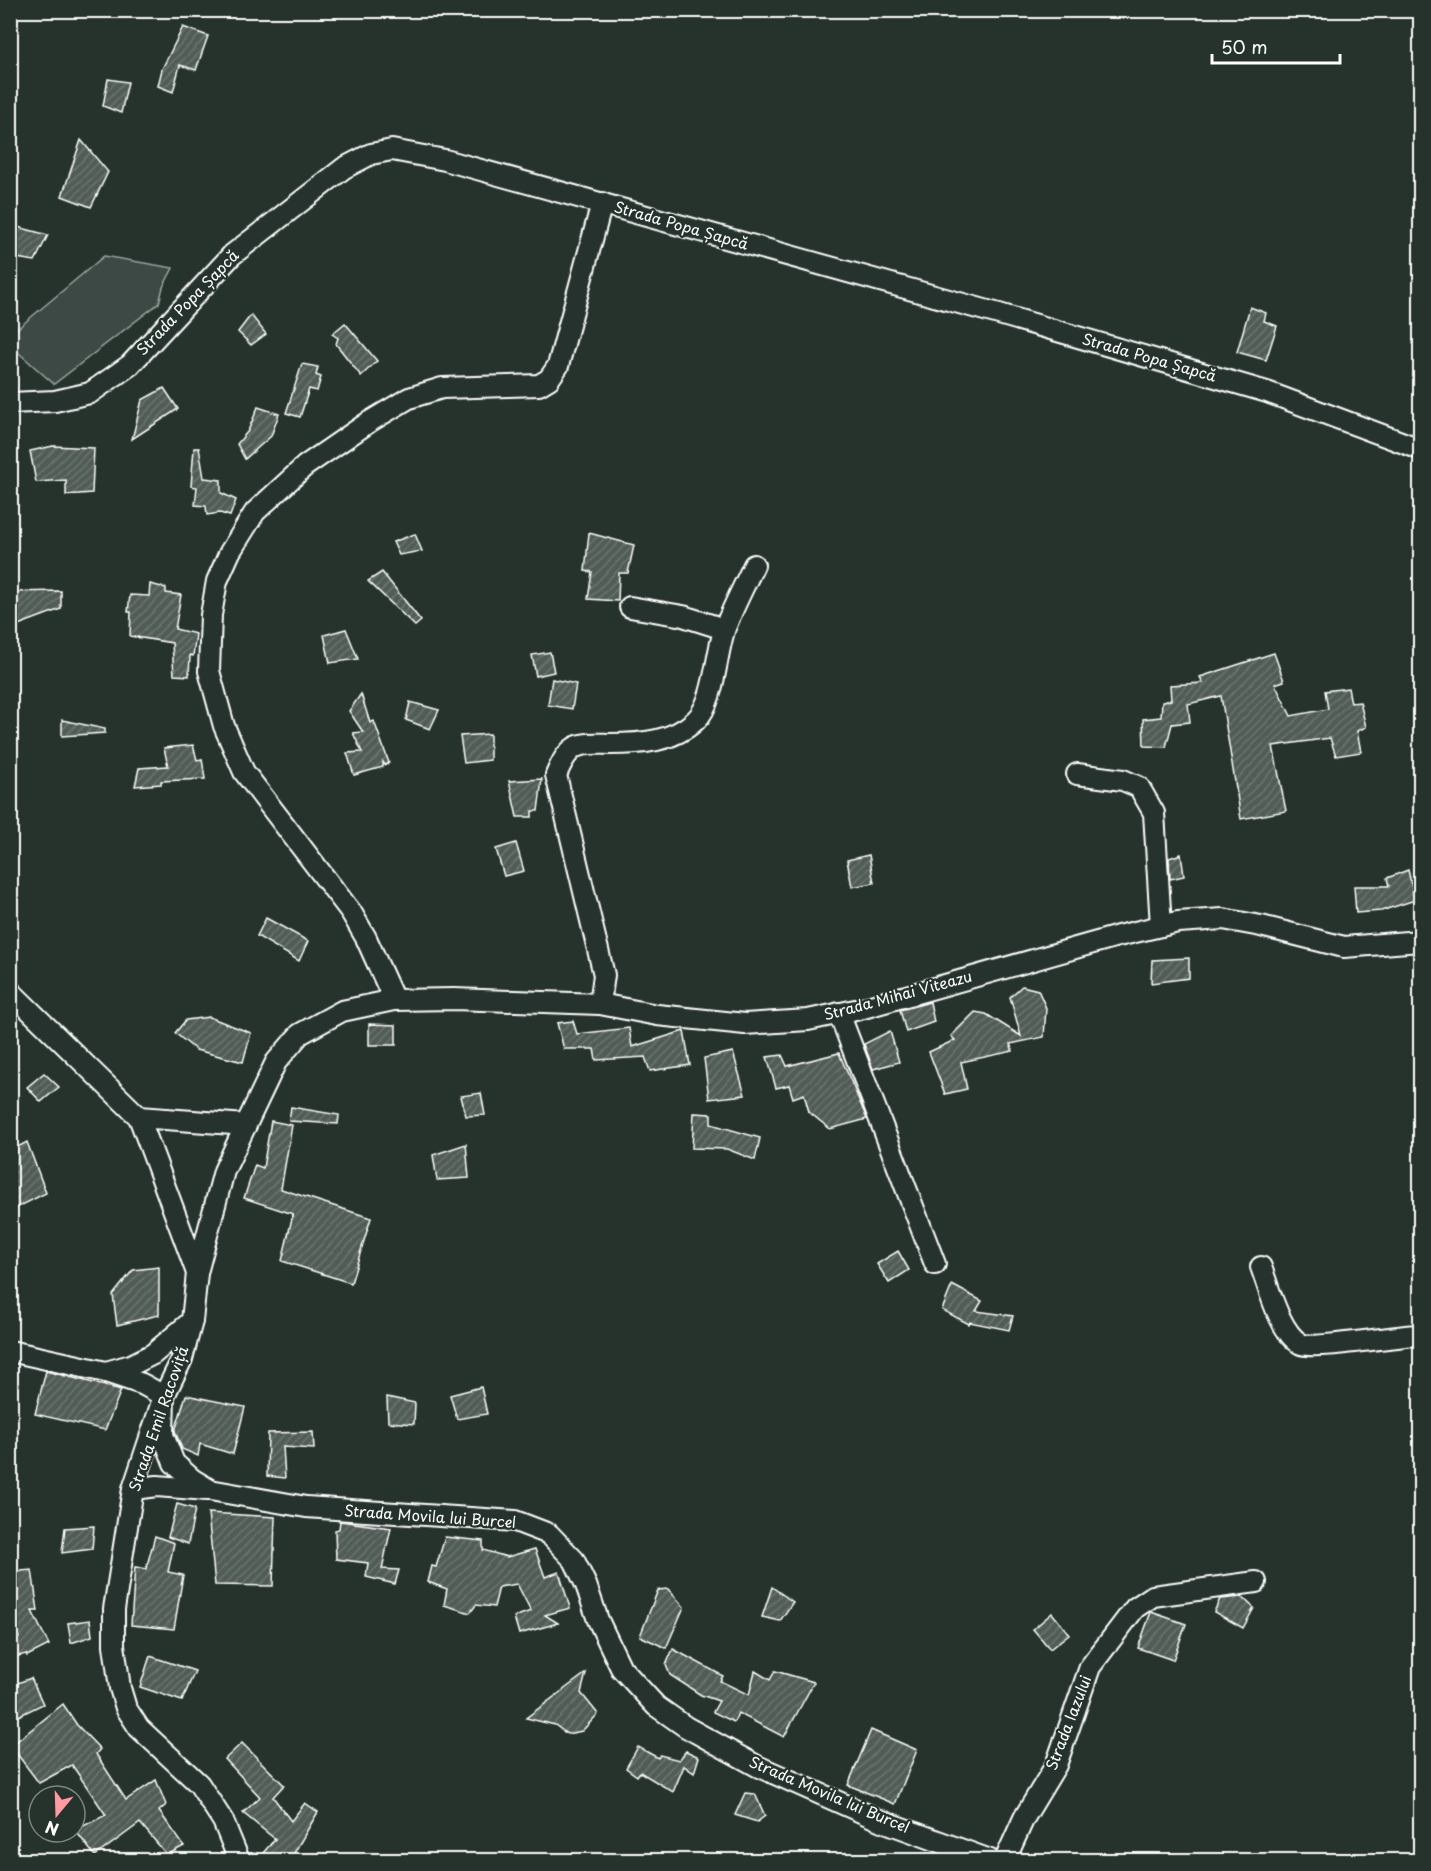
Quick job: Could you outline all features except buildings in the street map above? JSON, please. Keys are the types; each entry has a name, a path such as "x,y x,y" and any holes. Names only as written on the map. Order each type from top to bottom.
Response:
{"street":[{"name":"Strada Popa Șapcă","path":"10,403 55,401 90,393 130,364 232,255 344,168 371,154 392,150 412,152 602,203 999,314 1267,392 1420,449"},
{"path":"394,1000 366,938 351,912 244,772 224,726 209,671 211,615 217,581 230,552 255,512 305,466 408,398 442,388 520,387 539,385 549,379 558,366 602,203"},
{"path":"600,1004 604,975 556,775 562,762 574,748 594,744 657,741 682,732 699,718 709,694 724,630 754,565"},
{"path":"630,607 683,616 724,630"},
{"path":"1077,774 1123,780 1139,787 1155,813 1161,926"},
{"name":"Strada Mihai Viteazu","path":"246,1125 276,1062 300,1034 342,1011 394,1000 454,999 600,1004 657,1015 745,1024 808,1020 838,1013 1178,922 1223,919 1344,947 1420,941"},
{"path":"10,991 139,1117 197,1274"},
{"path":"838,1013 935,1264"},
{"path":"139,1117 246,1125"},
{"name":"Strada Emil Racoviță","path":"239,1860 223,1821 199,1784 139,1728 126,1708 120,1688 114,1645 114,1609 133,1489 164,1396 182,1359 192,1321 197,1274 224,1172 246,1125"},
{"path":"1261,1267 1280,1318 1290,1334 1301,1345 1321,1346 1420,1335"},
{"path":"106,1372 131,1365 153,1354 192,1321"},
{"path":"10,1351 106,1372 142,1384 164,1396"},
{"name":"Strada Movila lui Burcel","path":"164,1396 163,1435 174,1463 192,1479 210,1490 306,1507 515,1521 549,1534 574,1560 586,1585 598,1620 621,1668 656,1706 686,1727 757,1766 877,1819 990,1860"},
{"path":"133,1489 157,1486 210,1490"},
{"name":"Strada Iazului","path":"1005,1860 1024,1818 1056,1765 1090,1666 1135,1608 1153,1596 1256,1582"}],"shaded area":[{"path":"104,256 173,268 163,287 159,303 54,384 11,346 11,334"}]}
